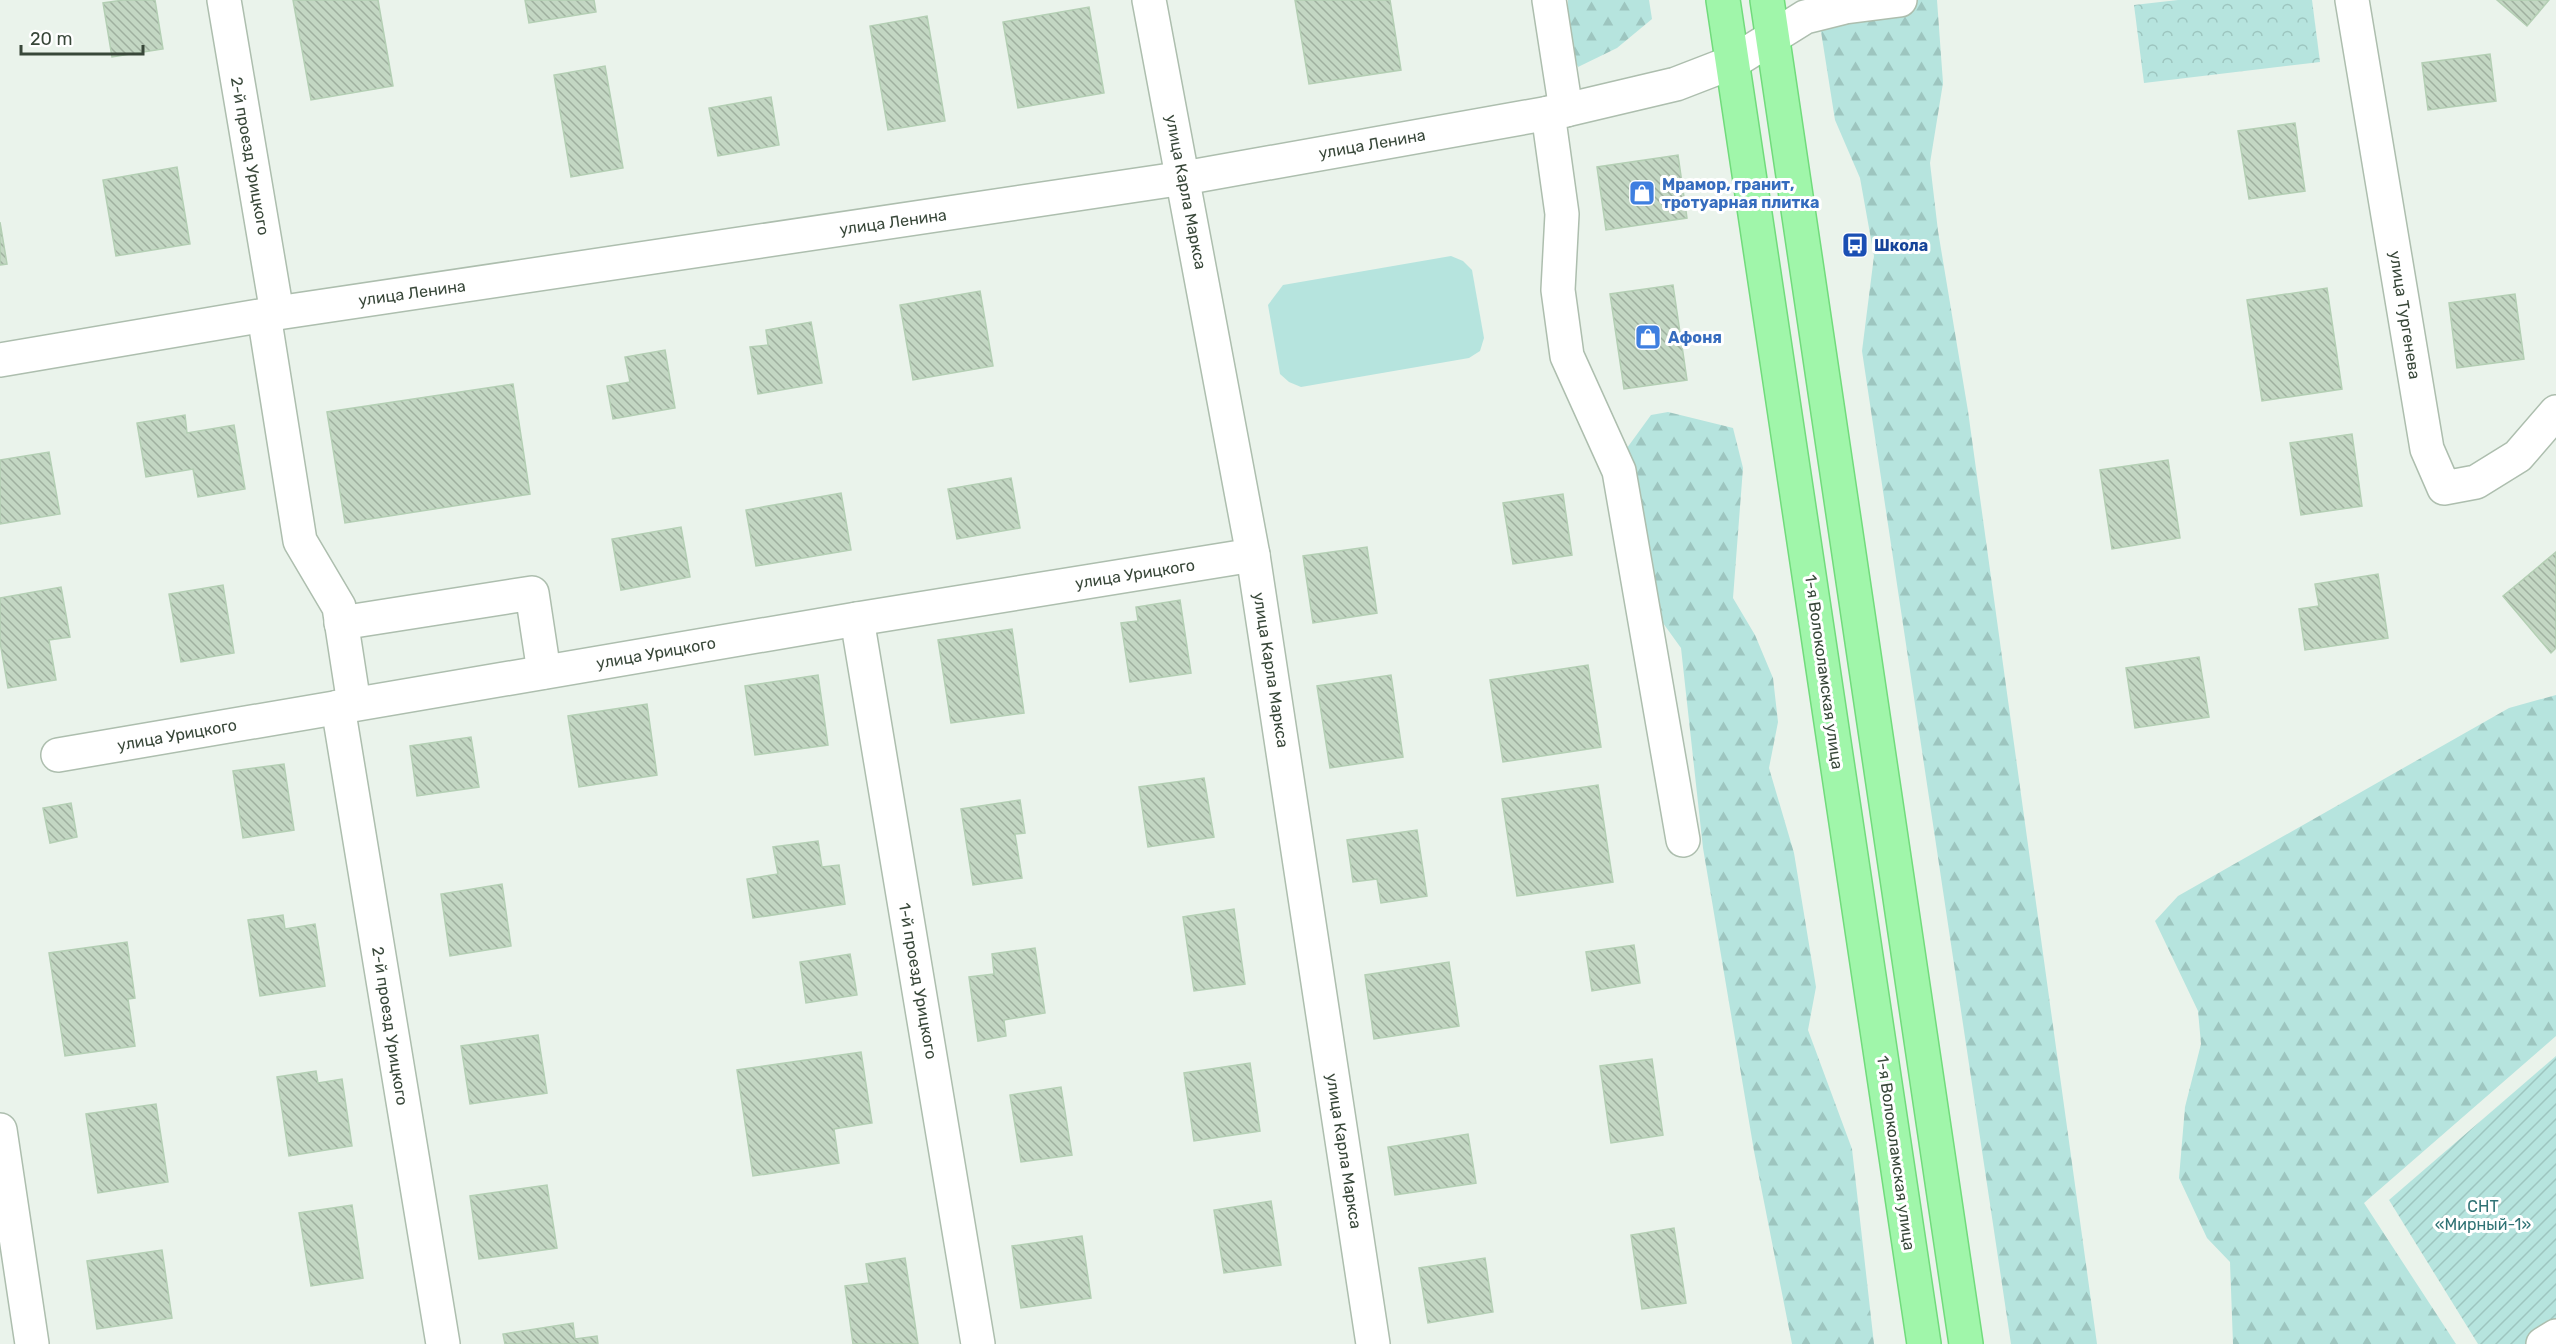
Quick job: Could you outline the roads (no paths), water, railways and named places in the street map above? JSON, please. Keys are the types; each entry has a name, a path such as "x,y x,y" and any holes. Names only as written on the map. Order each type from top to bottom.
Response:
{"main road":[{"name":"1-я Волоколамская улица","path":"1723,0 1924,1344"},
{"path":"1767,0 1966,1344"}],"street":[{"name":"2-й проезд Урицкого","path":"224,0 270,314 300,541 339,607 346,706 443,1344"},
{"name":"улица Карла Маркса","path":"1149,0 1253,555 1373,1344"},
{"path":"1549,0 1562,214 1558,291 1567,356 1619,471 1683,840"},
{"name":"улица Ленина","path":"0,360 270,314 1184,178 1557,111 1676,84 1733,62 1805,17 1845,7 1900,0"},
{"name":"улица Тургенева","path":"2352,0 2427,449 2444,488 2476,482 2518,456 2556,412"},
{"name":"улица Урицкого","path":"58,755 857,618 1253,555"},
{"path":"341,623 532,593 544,672"},
{"name":"1-й проезд Урицкого","path":"857,618 978,1344"},
{"path":"0,1130 32,1344"},
{"path":"2543,1344 2556,1336"}],"place":[{"name":"Мрамор, гранит, тротуарная плитка","path":"1642,193"},
{"name":"Школа","path":"1855,245"},
{"name":"Афоня","path":"1648,337"}],"park label":[{"name":"СНТ «Мирный-1»","path":"2483,1215"}]}
